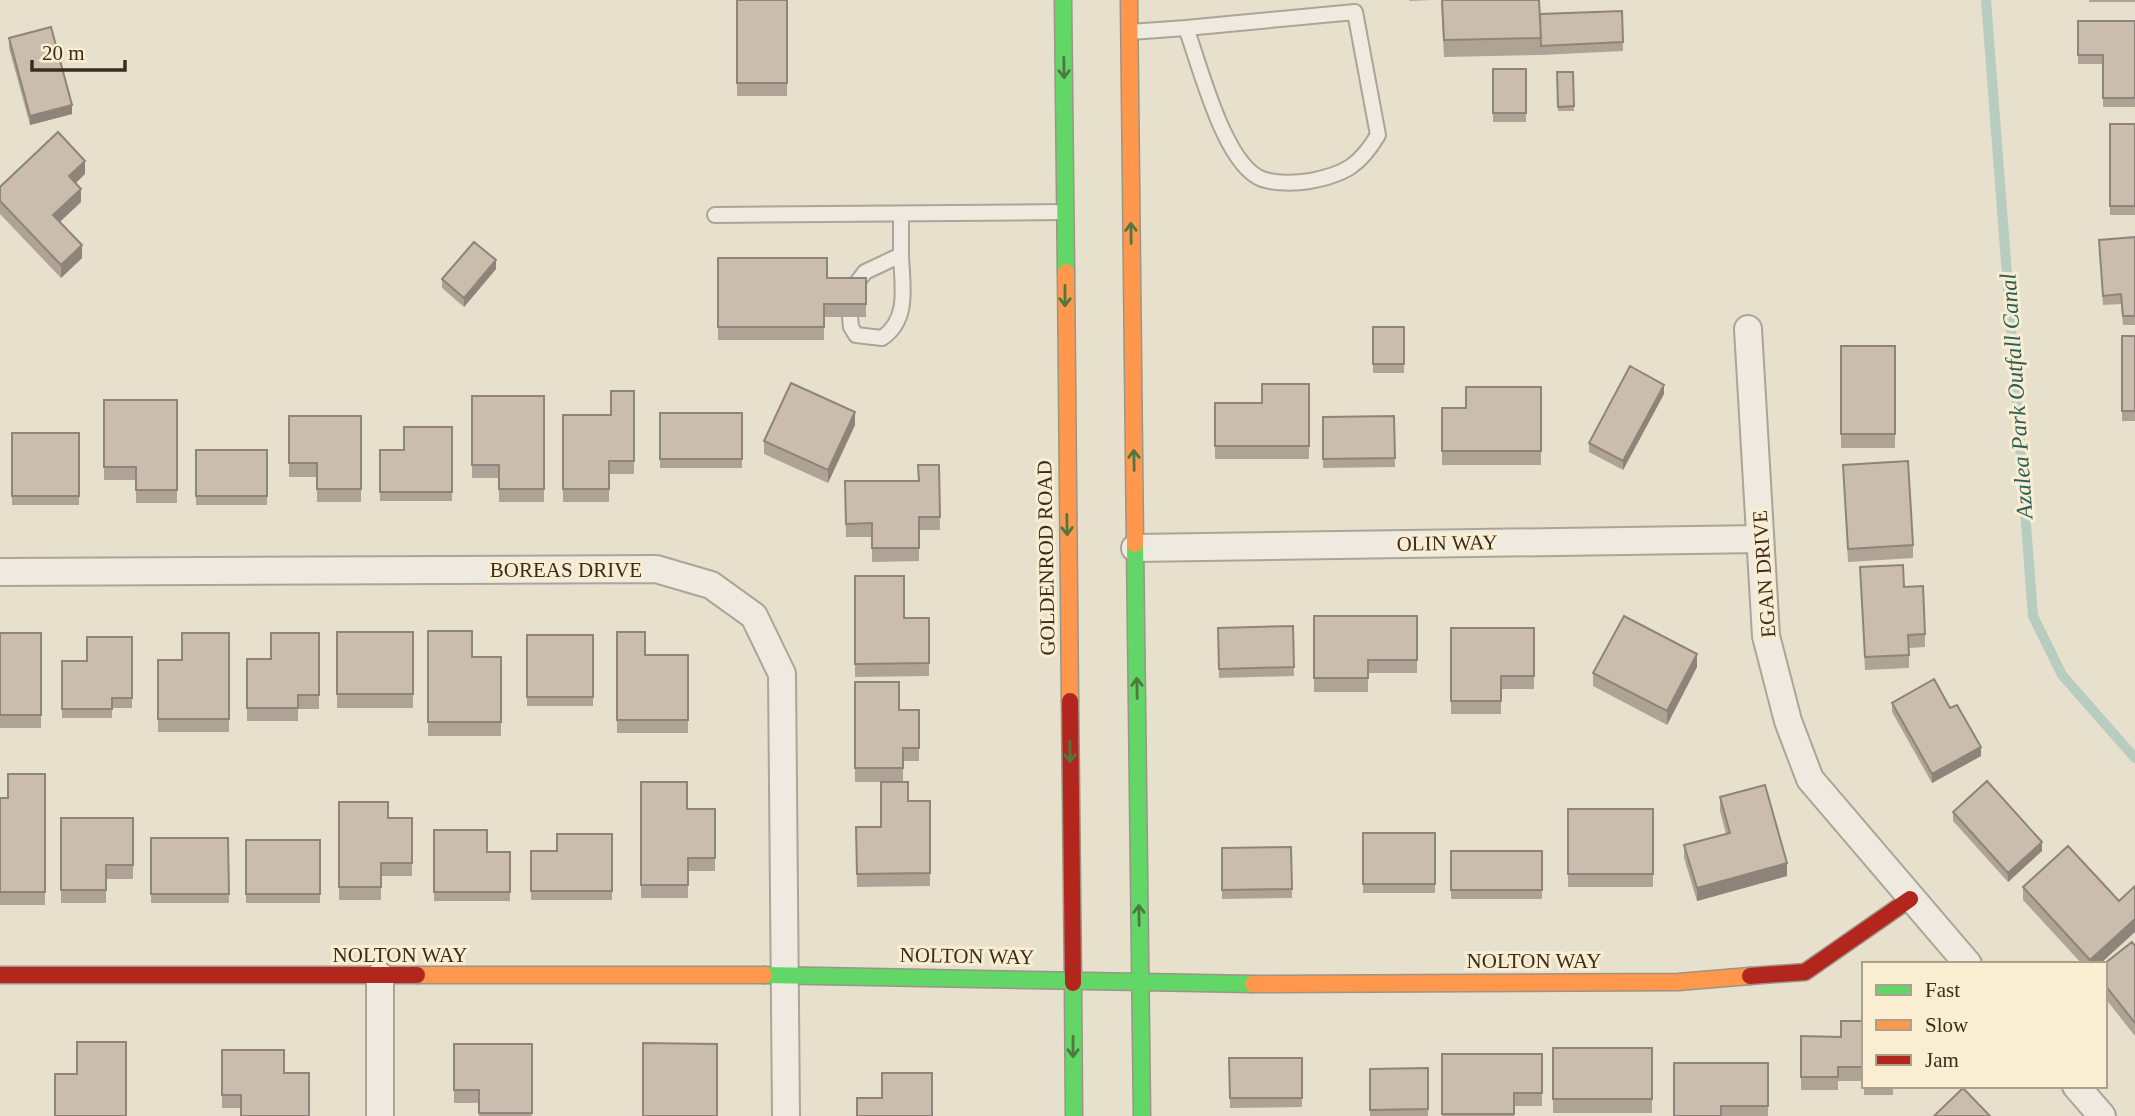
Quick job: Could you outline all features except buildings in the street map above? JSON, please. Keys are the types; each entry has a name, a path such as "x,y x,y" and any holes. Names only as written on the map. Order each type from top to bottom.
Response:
{"main road":[{"name":"GOLDENROD ROAD","path":"1063,0 1074,1116"},
{"path":"1129,0 1142,1116"},
{"path":"1113,15 1129,32"},
{"name":"NOLTON WAY","path":"0,975 785,975 1073,979 1140,984 1678,982 1805,972 1910,899"}],"street":[{"name":"EGAN DRIVE","path":"1748,329 1766,636 1788,720 1810,779 1966,962"},
{"name":"OLIN WAY","path":"1135,548 1760,539"},
{"name":"BOREAS DRIVE","path":"0,572 656,569 711,585 754,616 782,674 786,1116"},
{"path":"380,976 380,1116"},
{"path":"2078,1088 2102,1116"}],"lane":[{"path":"1129,32 1355,12 1378,135 1363,159 1335,176 1298,183 1262,179 1244,167 1231,149 1186,28"},
{"path":"715,215 1065,212"},
{"path":"850,317 851,327 856,335 882,338 892,331 903,313 901,214"},
{"path":"850,292 865,272 901,255"}],"waterway":[{"name":"Azalea Park Outfall Canal","path":"1986,0 2033,616 2062,675 2135,758"}],"traffic: fast":[{"path":"1063,0 1066,272"},
{"path":"1135,544 1142,1116"},
{"path":"764,975 1253,984"},
{"path":"1073,983 1074,1116"}],"traffic: slow":[{"path":"1129,0 1135,544"},
{"path":"1066,272 1070,701"},
{"path":"417,975 764,975"},
{"path":"1253,984 1678,982 1750,976"}],"traffic: jam":[{"path":"1070,701 1073,983"},
{"path":"1750,976 1805,972 1910,899"},
{"path":"0,975 417,975"}]}
